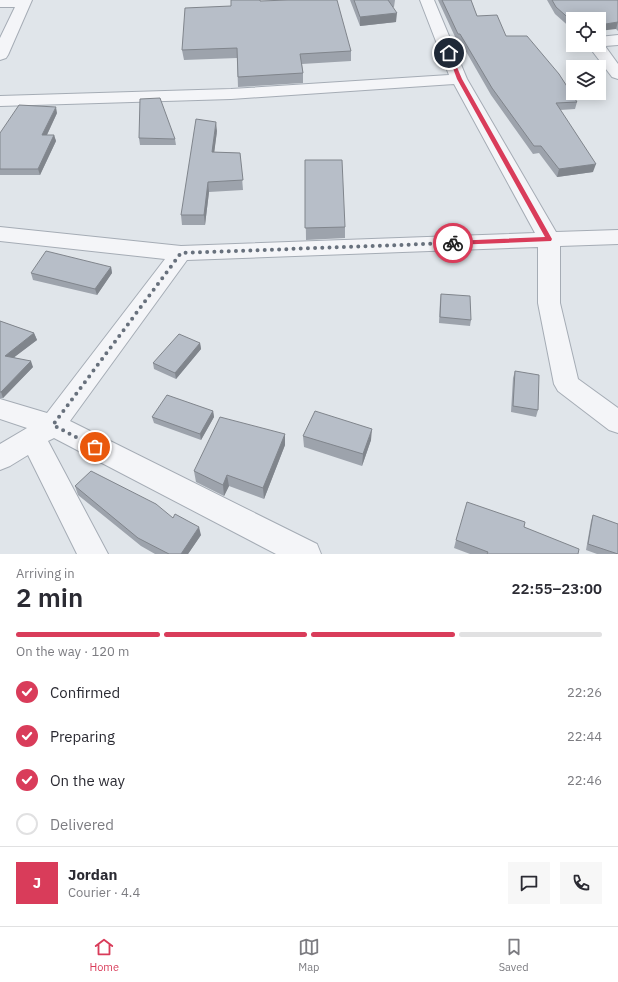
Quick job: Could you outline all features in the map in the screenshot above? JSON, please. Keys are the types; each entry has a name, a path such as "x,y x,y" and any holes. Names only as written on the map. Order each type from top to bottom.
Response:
{"street":[{"path":"427,0 459,79 549,239 549,303 567,384 618,422"},
{"path":"0,3 25,1 0,55"},
{"path":"606,41 618,40"},
{"path":"601,52 618,74"},
{"path":"0,101 231,94 459,79"},
{"path":"0,234 181,253 618,237"},
{"path":"0,458 43,431 181,253"},
{"path":"0,409 43,431 306,554"},
{"path":"43,431 92,554"}],"building":[{"path":"231,0 337,0 351,51 300,54 303,73 238,77 237,48 182,50 185,8 231,6"},
{"path":"354,0 388,0 397,13 360,17"},
{"path":"442,0 471,0 477,16 497,15 506,36 527,36 559,74 566,85 566,100 576,100 577,102 556,103 596,164 559,169 541,146 534,146 492,88 460,34 458,34"},
{"path":"552,0 618,0 618,22 606,24 606,12 566,12 566,16 556,7"},
{"path":"160,98 175,139 139,138 140,99"},
{"path":"19,105 56,107 42,135 54,135 38,169 0,169 0,133"},
{"path":"196,119 216,122 212,152 240,153 243,180 208,182 204,215 181,215"},
{"path":"305,160 342,160 345,227 305,228"},
{"path":"46,251 111,267 95,289 31,273"},
{"path":"441,294 470,296 471,320 440,317"},
{"path":"0,321 34,333 5,356 31,361 1,392 0,392"},
{"path":"179,334 200,343 175,373 153,363"},
{"path":"515,371 539,375 538,410 513,406"},
{"path":"167,395 213,411 200,434 152,417"},
{"path":"315,411 372,429 363,454 303,436"},
{"path":"220,417 285,434 263,488 227,475 223,485 194,471"},
{"path":"91,471 156,504 173,518 175,514 199,527 181,554 169,554 138,538 75,486"},
{"path":"467,502 525,522 524,527 579,549 578,554 487,554 488,552 456,540"},
{"path":"593,515 618,524 618,554 588,544"}],"way so far":[{"path":"95,447 53,425 181,253 453,243"}],"route":[{"path":"449,53 459,79 549,239 453,243"}]}
